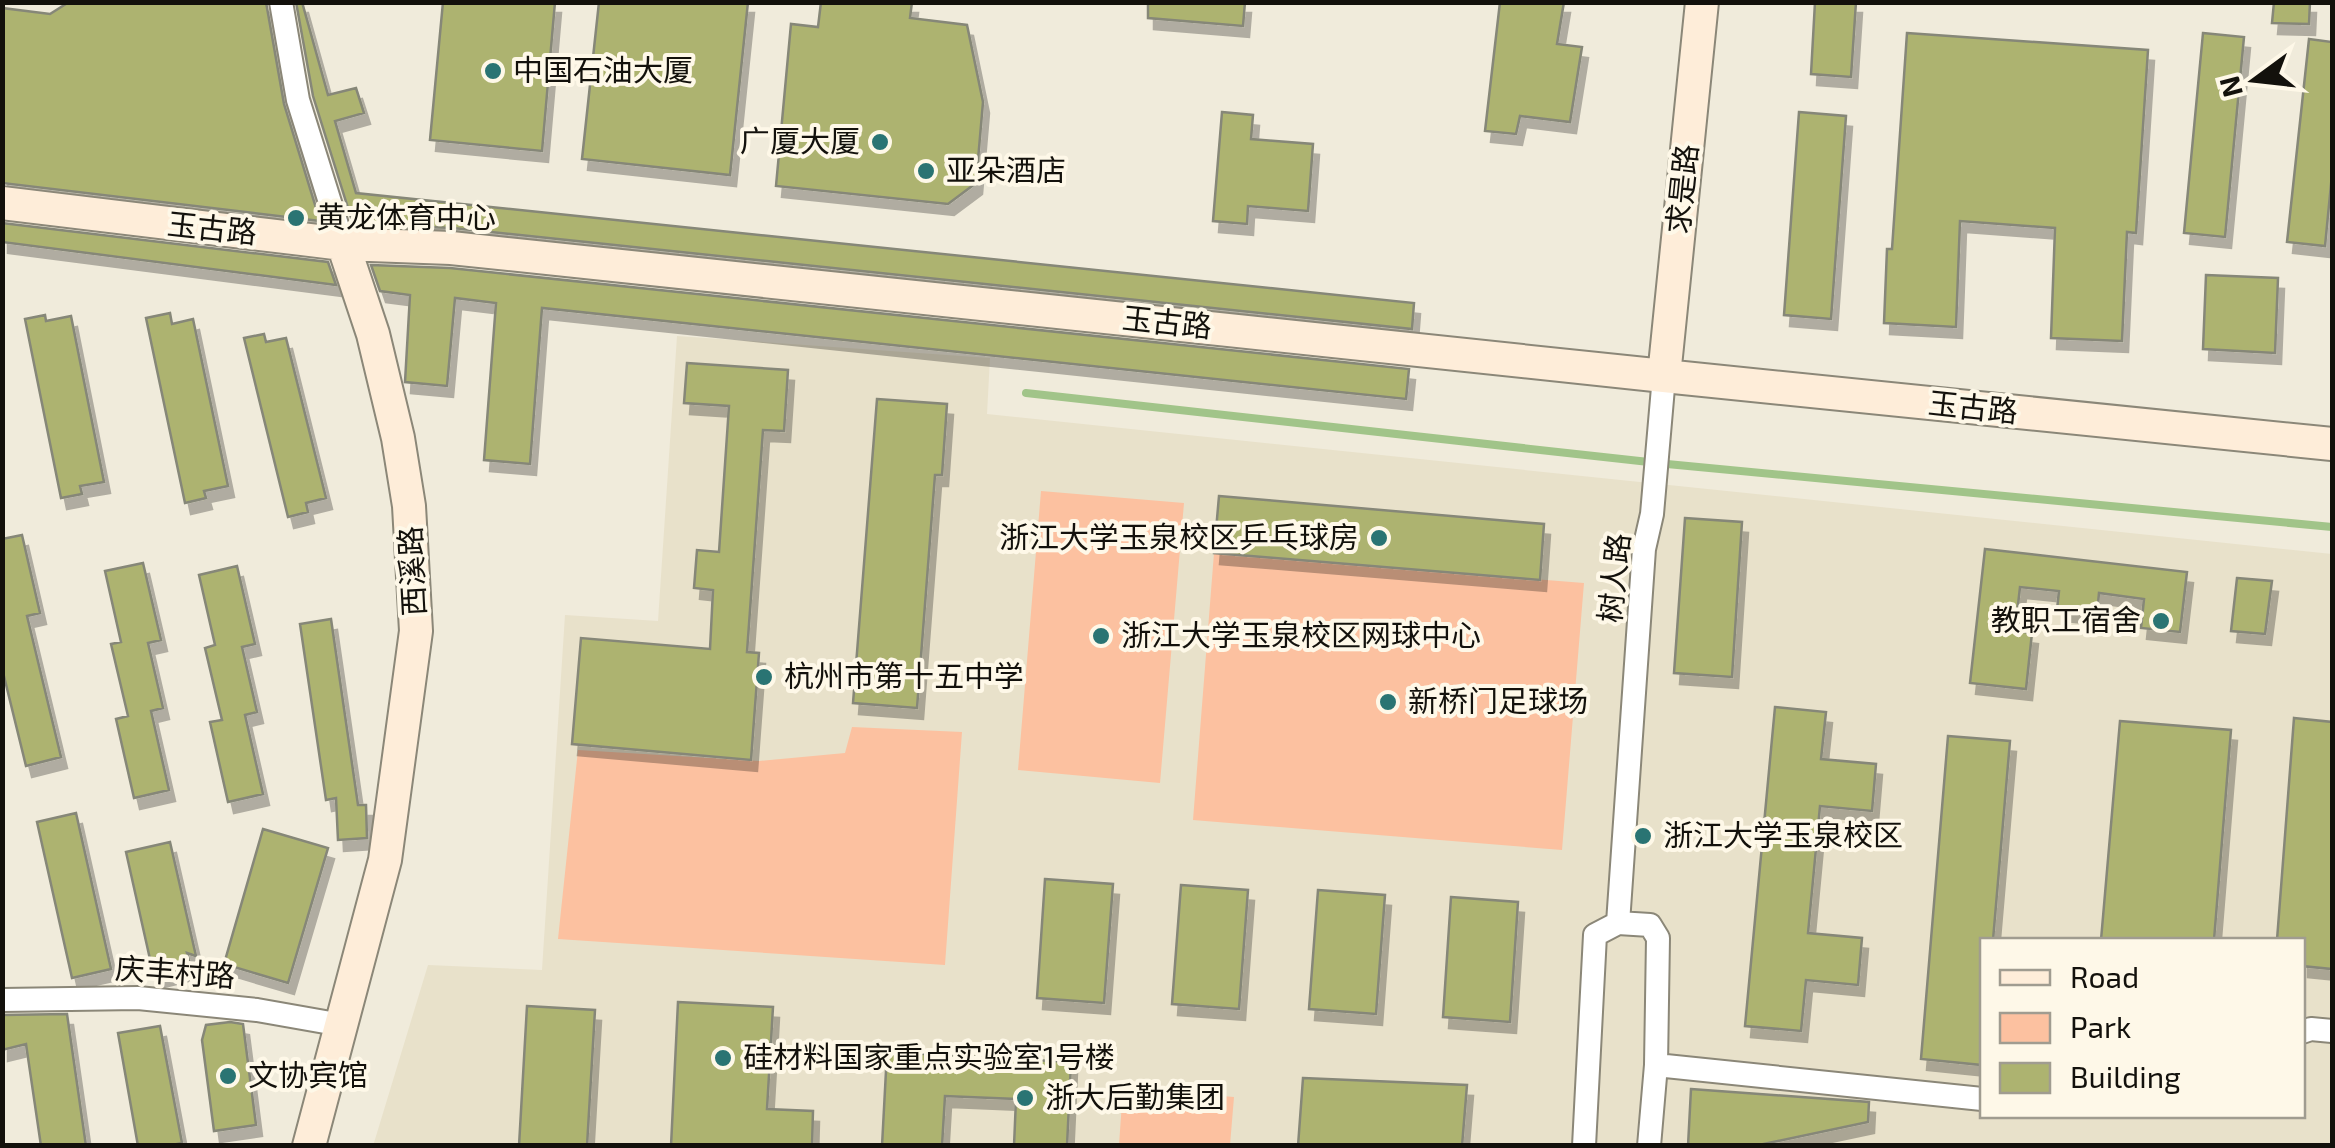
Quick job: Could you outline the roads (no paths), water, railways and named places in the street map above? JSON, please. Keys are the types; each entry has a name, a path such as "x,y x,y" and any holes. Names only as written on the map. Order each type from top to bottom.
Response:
{"main road":[{"name":"求是路","path":"1664,376 1702,2"},
{"name":"玉古路","path":"2,202 343,244 451,248 2332,444"},
{"name":"西溪路","path":"309,1146 384,860 416,631 410,522 398,438 373,334 343,244"}],"street":[{"name":"西溪路","path":"281,2 298,100 343,244"},
{"name":"树人路","path":"1626,923 1653,600 1652,522 1664,376"},
{"path":"1584,1146 1595,935 1626,923 1650,925 1658,938 1656,1065 1649,1146"},
{"name":"庆丰村路","path":"2,1000 138,998 257,1010 342,1025"},
{"path":"2305,1031 2332,1031"},
{"path":"1656,1065 1980,1099"}],"waterway":[{"path":"1026,393 1667,464 2332,527"}],"place":[{"name":"中国石油大厦","path":"493,71"},
{"name":"广厦大厦","path":"880,142"},
{"name":"亚朵酒店","path":"926,171"},
{"name":"黄龙体育中心","path":"296,218"},
{"name":"浙江大学玉泉校区乒乓球房","path":"1379,538"},
{"name":"教职工宿舍","path":"2161,621"},
{"name":"浙江大学玉泉校区网球中心","path":"1101,636"},
{"name":"杭州市第十五中学","path":"764,677"},
{"name":"新桥门足球场","path":"1388,702"},
{"name":"浙江大学玉泉校区","path":"1643,836"},
{"name":"硅材料国家重点实验室1号楼","path":"723,1058"},
{"name":"文协宾馆","path":"228,1076"},
{"name":"浙大后勤集团","path":"1025,1098"}]}
